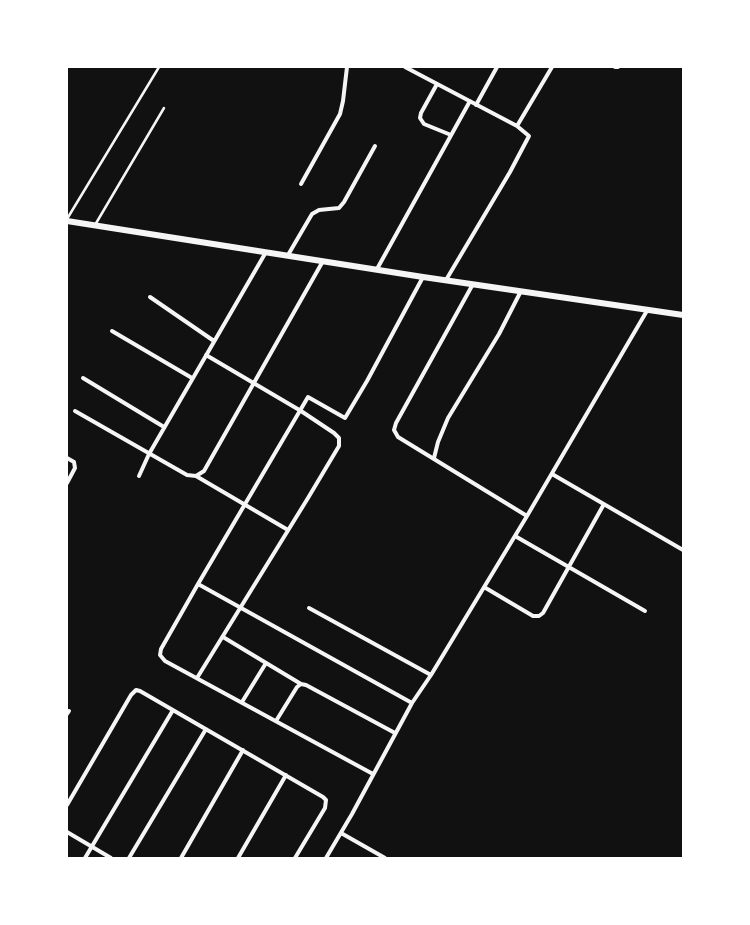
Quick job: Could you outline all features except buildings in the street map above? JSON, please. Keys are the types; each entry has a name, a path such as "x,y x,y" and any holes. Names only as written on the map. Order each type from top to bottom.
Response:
{"street":[{"path":"301,184 340,114 347,67"},
{"path":"405,67 517,126 528,134 528,139 510,172 446,280"},
{"path":"476,105 497,67"},
{"path":"517,126 552,67"},
{"path":"437,84 421,113 420,118 424,124 451,136"},
{"path":"377,269 470,102"},
{"path":"288,255 312,214 318,210 339,208 344,202 375,146"},
{"path":"67,220 423,277 521,290 683,315"},
{"path":"139,476 164,427 266,252"},
{"path":"196,476 204,471 323,261"},
{"path":"373,774 165,661 160,655 161,649 198,584 308,397 345,418 367,381 423,277"},
{"path":"473,284 396,423 394,430 398,437 527,516"},
{"path":"434,458 438,442 448,418 499,334 521,290"},
{"path":"150,297 214,341"},
{"path":"326,858 412,703 431,675 515,536 648,310"},
{"path":"112,331 192,378"},
{"path":"197,678 339,446 339,438 334,433 301,411 206,355"},
{"path":"83,378 164,427"},
{"path":"75,411 187,475 196,476 288,530"},
{"path":"67,458 74,462 75,468 67,483"},
{"path":"552,474 683,550"},
{"path":"484,587 533,616 539,616 543,613 570,567 604,504"},
{"path":"515,536 645,611"},
{"path":"198,584 412,703"},
{"path":"309,608 431,675"},
{"path":"223,637 301,684 306,685 395,733"},
{"path":"242,702 266,663"},
{"path":"276,721 297,687 301,684"},
{"path":"67,805 133,691 140,690 326,800 326,803 295,858"},
{"path":"84,858 173,710"},
{"path":"129,858 206,729"},
{"path":"181,858 243,750"},
{"path":"238,858 286,775"},
{"path":"67,832 111,858"},
{"path":"341,833 385,858"}],"lane":[{"path":"67,220 159,67"},
{"path":"95,225 164,108"}]}
